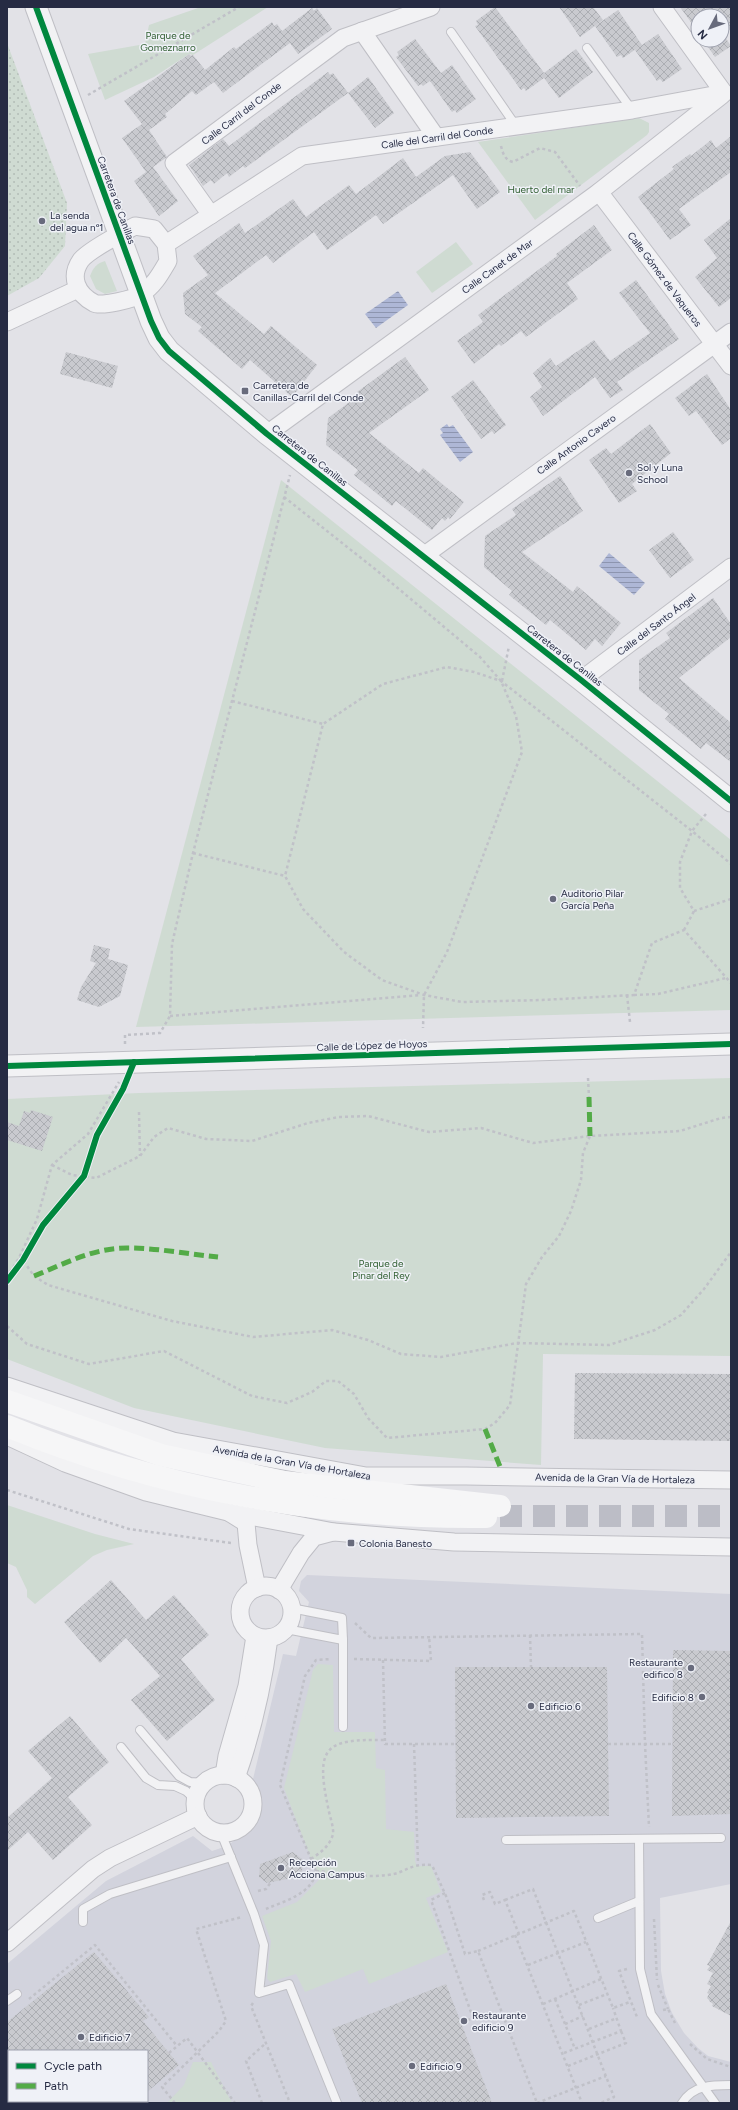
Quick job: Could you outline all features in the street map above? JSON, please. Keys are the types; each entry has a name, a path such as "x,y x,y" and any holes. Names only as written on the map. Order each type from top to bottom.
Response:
{"main road":[{"name":"Avenida de la Gran Vía de Hortaleza","path":"7,1401 161,1455 284,1482 500,1511 427,1518 322,1509 231,1493 116,1465 7,1426"}],"street":[{"name":"Carretera de Canillas","path":"36,7 140,295 159,338 169,351 294,456 581,680 731,801"},
{"name":"Calle Carril del Conde","path":"211,215 174,163 343,38 431,7"},
{"path":"662,7 728,91"},
{"path":"362,31 436,137"},
{"name":"Calle del Carril del Conde","path":"166,244 302,156 632,110 728,91"},
{"name":"Calle Canet de Mar","path":"267,434 591,191 678,130 728,91"},
{"path":"671,103 678,108 681,116 682,122 678,130"},
{"name":"Calle Gómez de Vaqueros","path":"591,191 731,366"},
{"path":"135,226 154,229 166,244 168,261 156,281 140,295 110,304 95,304 78,289 76,273 82,259 119,234 135,226"},
{"path":"7,322 78,289"},
{"name":"Calle Antonio Cavero","path":"422,557 731,332"},
{"name":"Calle del Santo Ángel","path":"581,680 731,567"},
{"name":"Calle de López de Hoyos","path":"9,1066 731,1044"},
{"name":"Avenida de la Gran Vía de Hortaleza","path":"7,1386 173,1441 366,1476 731,1480"},
{"path":"7,1436 65,1464 146,1492 228,1512 334,1532 454,1542 731,1547"},
{"path":"228,1512 246,1523 248,1545 258,1588"},
{"path":"279,1590 301,1553 314,1537 334,1532"},
{"path":"272,1587 279,1590 285,1595 291,1608 291,1619 286,1629 278,1635 262,1637 248,1631 240,1615 244,1598 258,1588 272,1587"},
{"path":"230,1777 227,1756 262,1637"},
{"path":"216,1777 230,1777 243,1782 249,1790 253,1807 251,1816 239,1829 221,1833 212,1830 204,1824 197,1808 198,1793 205,1783 216,1777"},
{"path":"7,1942 93,1869 197,1808"}],"lane":[{"path":"451,32 516,126"},
{"path":"587,48 632,110"},
{"path":"291,1608 342,1618 343,1727"},
{"path":"286,1629 337,1641 343,1640"},
{"path":"140,1730 179,1776 190,1782 205,1783"},
{"path":"121,1747 146,1778 158,1785 175,1786 181,1788 197,1808"},
{"path":"221,1833 254,1914 264,1945 259,1993 289,1984 337,2103"},
{"path":"506,1840 721,1838"},
{"path":"639,1839 638,1901 640,1970 652,2014 715,2103"},
{"path":"83,1922 83,1909 110,1894 231,1857"},
{"path":"598,1918 638,1901"},
{"path":"7,2001 16,1994"},
{"path":"682,2103 685,2098 704,2086 731,2085"}],"path":[{"path":"73,107 96,89 239,7"},
{"path":"499,142 504,156 508,161 513,162 540,148 555,152 591,191"},
{"path":"116,1100 130,1062 125,1035 160,1032 170,1016 172,944 294,456"},
{"path":"284,497 440,622 480,657 501,681 692,831 731,864"},
{"path":"423,1028 424,995 447,952 522,752 516,716 501,681 514,628"},
{"path":"501,681 474,672 447,667 383,684 323,724 285,876 303,909 344,952 382,980 424,995 462,1002 542,1000 658,994 726,978"},
{"path":"232,701 323,724"},
{"path":"694,911 680,888 680,862 692,831 706,814"},
{"path":"194,853 285,876"},
{"path":"634,995 652,943 684,930 694,911 731,899"},
{"path":"684,930 731,983"},
{"path":"170,1016 424,995"},
{"path":"627,995 630,1022"},
{"path":"7,1277 21,1259 37,1219 52,1165 88,1134 116,1089 130,1062"},
{"path":"588,1078 589,1096"},
{"path":"139,1112 140,1156"},
{"path":"52,1165 81,1179 96,1178 140,1156 154,1137 168,1128 206,1139 252,1141 308,1123 339,1117 368,1116 429,1132 481,1128 533,1143 590,1136 680,1131 721,1118 731,1117"},
{"path":"7,1326 27,1344 89,1364 164,1351 252,1396 287,1403 312,1392 326,1382 338,1381 354,1394 368,1418 387,1438 485,1429 495,1423 510,1405 526,1284 542,1257 559,1236 571,1211 581,1180 583,1153 590,1136"},
{"path":"81,1179 86,1169"},
{"path":"7,1281 37,1236"},
{"path":"21,1259 34,1276 48,1285 172,1321 253,1337 332,1330 368,1340 401,1354 441,1357 517,1343 608,1345 654,1330 680,1315 704,1289 731,1252"},
{"path":"7,1490 129,1528 248,1545"},
{"path":"354,1622 372,1638 642,1634 645,1744 672,1744"},
{"path":"530,1635 531,1667"},
{"path":"175,2103 162,2087 219,2031 226,2021 196,1929 254,1914 299,1894 315,1880 316,1871 280,1785 305,1676 316,1660 343,1659 431,1661 429,1636"},
{"path":"383,1660 384,1744 455,1744"},
{"path":"311,1859 324,1850 333,1834 323,1775 325,1754 334,1744 354,1739 384,1740"},
{"path":"414,1744 418,1863"},
{"path":"316,1871 347,1874 388,1875 418,1863 432,1865 445,1894 465,1954 478,1951 574,1911 626,2043 568,2066"},
{"path":"484,1900 482,1895 490,1892 495,1904 533,1889 589,2029 614,2097 601,2103"},
{"path":"445,1894 431,1900 473,2018 461,2023"},
{"path":"505,1900 519,1934"},
{"path":"516,1935 564,2053 582,2103"},
{"path":"528,1965 586,1942"},
{"path":"25,2002 95,1945 177,2046"},
{"path":"478,1951 537,2103 606,2076"},
{"path":"627,1968 619,1971 638,2020 641,2019"},
{"path":"543,2004 601,1979"},
{"path":"259,1993 251,2006 290,2103"},
{"path":"579,2005 607,1994"},
{"path":"555,1999 575,2049"},
{"path":"612,2008 630,2002"},
{"path":"565,2024 583,2016"},
{"path":"589,2029 616,2018"},
{"path":"564,2053 621,2031"},
{"path":"169,2053 187,2038 235,2103"},
{"path":"262,2103 246,2061 266,2044"}],"shaded area":[{"path":"307,1575 731,1594 731,1884 660,1898 661,1971 665,1994 672,2013 684,2033 698,2048 708,2056 731,2062 731,2103 7,2103 7,1964 106,1881 193,1836 212,1851 227,1846 245,1833 255,1821 261,1805 253,1779 283,1654 296,1656 309,1602 299,1591 301,1581"}],"green space":[{"name":"Parque de Gomeznarro","path":"201,7 268,7 193,55 189,54 154,77 105,100 88,54 145,44 149,25"},
{"path":"7,43 67,203 65,246 39,278 7,296"},
{"name":"Huerto del mar","path":"639,118 649,123 649,132 647,135 535,220 478,142"},
{"path":"456,242 473,264 432,293 416,272"},
{"path":"105,261 117,291 105,294 96,289 90,276 96,266"},
{"path":"281,480 731,840 731,1010 136,1027"},
{"name":"Parque de Pinar del Rey","path":"731,1078 731,1356 543,1354 541,1465 325,1448 134,1408 7,1359 7,1099 139,1093"},
{"path":"7,1505 95,1534 134,1544 107,1550 93,1556 35,1604 27,1597 27,1590 16,1567 7,1563"},
{"path":"318,1664 333,1665 334,1732 375,1732 376,1768 385,1770 386,1829 414,1832 415,1861 417,1866 431,1866 441,1892 426,1898 448,1952 369,1984 363,1969 305,1992 296,1974 270,1982 267,1978 271,1941 262,1916 297,1902 319,1880 284,1788 313,1670"},
{"path":"193,2062 211,2062 232,2103 167,2103 184,2085"}],"water":[{"path":"398,291 408,305 376,328 365,314"},
{"path":"447,424 449,427 453,425 473,452 460,462 440,435 443,433 440,429"},
{"path":"609,553 645,583 634,595 599,566"}],"building":[{"path":"495,7 544,73 576,49 593,72 559,98 544,78 526,91 524,88 521,90 475,26 478,25 476,21"},
{"path":"559,7 593,7 603,20 580,37"},
{"path":"680,7 731,7 730,30 730,8 690,8 690,21"},
{"path":"312,8 314,11 317,8 332,29 298,54 290,43 223,93 214,82 196,95 192,91 165,114 167,117 149,130 167,157 153,167 178,201 159,216 134,181 146,172 122,138 142,124 124,101 189,54 191,56 193,55 205,70 234,47 236,49 272,22 274,26 277,24 282,31"},
{"path":"618,10 642,45 658,34 682,69 663,82 660,79 657,81 635,50 639,47 623,58 621,55 617,57 595,26"},
{"path":"415,39 441,73 452,65 476,99 457,113 455,110 452,112 430,81 423,86 421,84 418,86 396,57 399,55 397,52"},
{"path":"709,48 728,48 715,57"},
{"path":"328,72 330,75 333,73 348,93 245,168 243,166 229,177 227,173 214,184 211,180 203,186 189,165 223,139 229,146"},
{"path":"368,77 394,113 375,128 348,93"},
{"path":"731,136 731,172 679,209 691,225 670,240 638,197 674,169 672,167 690,154 691,156 711,140 716,148"},
{"path":"470,152 500,192 477,209 453,175 383,224 376,215 327,250 314,232 273,263 266,255 215,293 264,334 271,326 317,365 292,397 250,360 242,369 198,331 202,327 185,314 183,293 208,275 193,256 239,223 245,233 293,199 306,217 349,185 356,194 403,158 416,177 445,156"},
{"path":"731,218 731,298 719,307 695,277 717,258 704,240"},
{"path":"594,225 612,250 567,283 578,299 526,337 521,331 501,346 499,344 474,364 457,341 483,322 478,315 557,256 556,254"},
{"path":"636,280 679,339 617,382 623,390 610,398 595,377 543,416 530,397 542,387 533,373 550,358 556,366 594,340 610,361 650,333 619,293"},
{"path":"66,352 118,366 112,388 60,374"},
{"path":"405,357 429,390 369,433 419,473 423,468 464,502 450,519 448,517 445,521 442,518 432,530 396,501 392,506 354,475 358,470 326,445 328,418 359,395 357,392"},
{"path":"707,374 731,410 731,438 722,445 696,411 689,416 675,398"},
{"path":"473,380 506,425 494,434 492,431 481,439 451,397"},
{"path":"650,424 671,453 632,484 637,491 619,503 589,460 606,448 611,454"},
{"path":"560,476 583,511 522,552 573,592 577,586 621,623 602,646 595,639 586,650 550,620 546,625 509,595 512,591 484,567 485,536 516,515 512,509"},
{"path":"673,532 694,560 670,578 649,550"},
{"path":"713,598 731,624 731,637 679,678 731,723 731,762 706,743 701,749 665,719 669,714 639,690 639,660 670,638 666,633"},
{"path":"94,945 110,949 108,959 128,965 120,996 99,1007 77,1000 81,987 96,963 90,961"},
{"path":"31,1110 53,1117 42,1151 7,1140 7,1122 19,1126 24,1111 30,1113"},
{"path":"575,1373 731,1374 731,1441 574,1439"},
{"path":"111,1580 146,1620 174,1595 209,1635 181,1659 215,1700 167,1741 131,1700 160,1676 126,1638 100,1663 64,1622"},
{"name":"Edificio 8","path":"673,1650 731,1651 731,1814 672,1816"},
{"name":"Edificio 6","path":"455,1667 607,1667 609,1816 456,1818"},
{"path":"70,1716 109,1762 68,1797 92,1825 53,1860 28,1832 7,1851 7,1818 52,1778 28,1751"},
{"name":"Recepción Acciona Campus","path":"293,1852 303,1860 302,1871 292,1878 267,1883 259,1877 260,1864"},
{"path":"731,1921 731,2016 712,2006 713,2004 707,1998 709,1994 707,1993 711,1986 707,1984 713,1973 707,1970 710,1966 707,1965"},
{"name":"Edificio 7","path":"94,1952 149,2017 143,2021 179,2065 148,2091 148,2050 7,2051 7,2022"},
{"name":"Edificio 9","path":"446,1984 492,2103 362,2103 332,2029"}],"tunnel":[{"path":"500,1516 731,1516"}],"marked path":[{"path":"589,1097 590,1136"},
{"path":"34,1276 79,1258 114,1249 150,1249 218,1257"},
{"path":"485,1429 501,1469"}],"cycle path":[{"path":"36,7 151,321 159,338 169,351 267,434 581,680 731,801"},
{"path":"7,1066 731,1044"},
{"path":"7,1281 23,1260 43,1225 84,1176 97,1135 123,1089 134,1062"}],"place":[{"name":"La senda del agua nº1","path":"42,221"},
{"name":"Carretera de Canillas-Carril del Conde","path":"245,391"},
{"name":"Sol y Luna School","path":"629,473"},
{"name":"Auditorio Pilar García Peña","path":"553,899"},
{"name":"Colonia Banesto","path":"351,1543"},
{"name":"Restaurante edifico 8","path":"691,1668"},
{"name":"Edificio 8","path":"702,1697"},
{"name":"Edificio 6","path":"531,1706"},
{"name":"Recepción Acciona Campus","path":"281,1868"},
{"name":"Restaurante edificio 9","path":"464,2021"},
{"name":"Edificio 7","path":"81,2037"},
{"name":"Edificio 9","path":"412,2066"}]}
